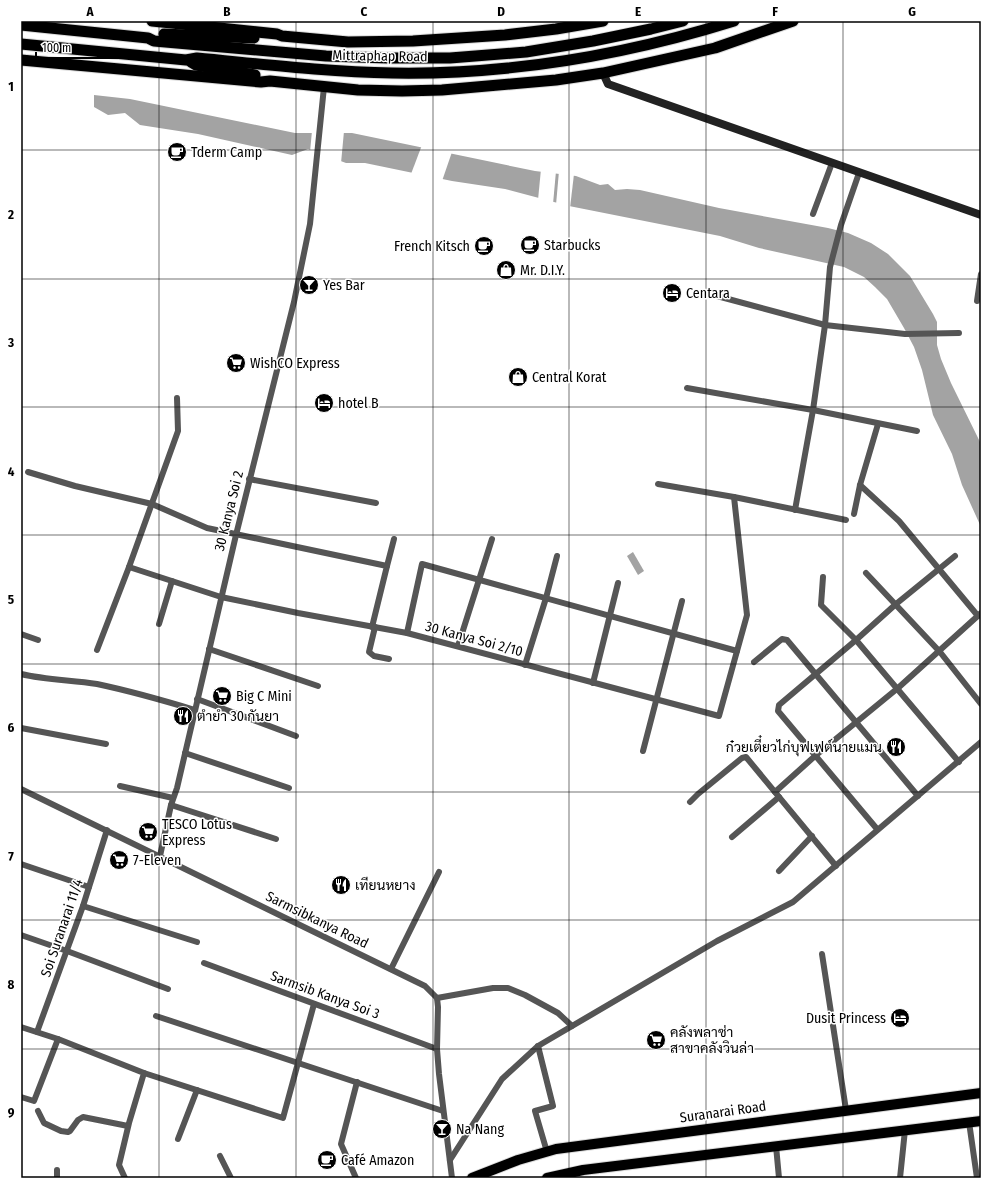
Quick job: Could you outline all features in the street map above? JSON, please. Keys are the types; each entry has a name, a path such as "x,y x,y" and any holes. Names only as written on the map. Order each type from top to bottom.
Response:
{"highway":[{"path":"152,21 348,42 419,41 505,35 556,29 603,21"},
{"name":"Mittraphap Road","path":"21,25 148,38 154,41 326,56 450,58 526,52 593,41 684,21"},
{"name":"Mittraphap Road","path":"21,44 186,60 196,58 324,70 392,73 528,66 599,55 661,42 734,21"},
{"path":"21,60 358,90 442,90 534,83 603,74 715,48 793,21"},
{"path":"148,38 156,34 276,39 282,36"},
{"path":"186,60 196,65 262,77 270,81"}],"main road":[{"name":"Suranarai Road","path":"472,1178 518,1160 556,1149 981,1093"},
{"path":"547,1178 583,1170 981,1121"}],"street":[{"path":"603,74 608,84 832,163 859,174 981,215"},
{"name":"30 Kanya Soi 2","path":"160,856 221,597 294,302 310,224 324,87"},
{"path":"813,214 832,163"},
{"path":"795,510 813,410 825,325 830,267 841,225 859,174"},
{"path":"977,301 981,274"},
{"path":"718,296 825,325 905,334 959,333"},
{"path":"687,388 813,410 917,431"},
{"path":"96,650 129,567 178,431 177,398"},
{"path":"854,514 860,485 878,424"},
{"path":"28,472 75,486 152,504 207,528 387,566"},
{"path":"250,480 376,503"},
{"path":"658,484 734,497 846,520"},
{"path":"732,837 777,795 815,756 940,652 979,615 899,521 860,485"},
{"path":"407,633 422,564 737,651 748,615 734,497"},
{"path":"458,646 492,538"},
{"path":"389,659 374,656 369,652 394,540"},
{"path":"525,665 546,598 557,556"},
{"path":"877,829 778,711 778,708 779,705 896,604 955,556"},
{"name":"30 Kanya Soi 2/10","path":"129,567 221,597 407,633 718,716 737,651"},
{"path":"866,573 940,652 981,704"},
{"path":"823,578 821,605 856,640 959,762"},
{"path":"159,624 172,581"},
{"path":"592,683 618,583"},
{"path":"643,751 682,602"},
{"path":"21,634 38,640"},
{"path":"754,662 782,639 785,639 857,722 918,796"},
{"path":"209,649 318,686"},
{"path":"21,674 96,684 154,697 195,710"},
{"path":"197,700 296,736"},
{"path":"21,728 106,744"},
{"path":"450,1160 502,1079 538,1046 717,941 793,902 981,742"},
{"path":"185,753 289,788"},
{"path":"690,802 745,757 751,762 836,866"},
{"path":"120,786 173,798"},
{"name":"Sarmsibkanya Road","path":"21,789 425,986 437,998"},
{"path":"171,805 276,839"},
{"name":"Soi Suranarai 11/4","path":"37,1032 83,906 107,830"},
{"path":"779,871 812,836"},
{"path":"21,864 89,887"},
{"path":"391,969 438,872"},
{"path":"83,906 197,942"},
{"path":"21,935 168,989"},
{"path":"822,954 846,1110"},
{"name":"Sarmsib Kanya Soi 3","path":"204,963 437,1049"},
{"path":"452,1178 443,1111 437,1049 437,998 493,988 508,988 525,995 558,1013 572,1026"},
{"path":"21,1027 58,1039 144,1073 283,1118 314,1004"},
{"path":"156,1016 443,1111"},
{"path":"21,1097 34,1101 58,1039"},
{"path":"538,1046 553,1106 535,1110 547,1152"},
{"path":"125,1178 119,1165 128,1126 144,1073"},
{"path":"356,1178 341,1144 357,1082"},
{"path":"178,1139 197,1090"},
{"path":"38,1111 44,1123 65,1132 73,1129 78,1120 83,1117 128,1126"},
{"path":"969,1122 977,1178"},
{"path":"900,1178 905,1130"},
{"path":"776,1146 780,1178"},
{"path":"973,1154 981,1153"},
{"path":"220,1156 231,1178"},
{"path":"57,1170 58,1178"}],"shaded area":[{"path":"94,95 130,99 295,133 352,133 535,171 576,176 600,185 608,184 615,190 640,190 719,208 828,228 848,233 871,243 888,254 910,276 937,322 937,345 941,359 981,444 981,527 962,485 952,454 933,415 922,370 914,347 904,328 887,299 864,277 844,267 759,248 720,236 569,206 505,189 452,181 365,163 346,163 308,149 292,155 198,134 140,125 125,113 108,115 94,107"},
{"path":"633,552 644,571 638,575 627,556"}],"pier":[{"path":"312,131 344,131 341,163 310,152"},
{"path":"422,145 452,152 442,181 411,174"},
{"path":"541,169 556,171 553,204 538,200"},
{"path":"559,171 574,174 570,208 556,205"}],"place":[{"name":"Tderm Camp","path":"177,152"},
{"name":"Starbucks","path":"530,245"},
{"name":"French Kitsch","path":"484,246"},
{"name":"Mr. D.I.Y.","path":"506,270"},
{"name":"Yes Bar","path":"309,285"},
{"name":"Centara","path":"672,293"},
{"name":"WishCO Express","path":"236,363"},
{"name":"Central Korat","path":"518,377"},
{"name":"hotel B","path":"324,403"},
{"name":"Big C Mini","path":"222,696"},
{"name":"ตำยำ 30 กันยา","path":"183,716"},
{"name":"ก๋วยเตี๋ยวไก่บุฟเฟต์นายแมน","path":"896,747"},
{"name":"TESCO Lotus Express","path":"148,832"},
{"name":"7-Eleven","path":"119,860"},
{"name":"เทียนหยาง","path":"341,885"},
{"name":"Dusit Princess","path":"900,1018"},
{"name":"คลังพลาซ่า สาขาคลังวินล่า","path":"656,1040"},
{"name":"Na Nang","path":"442,1129"},
{"name":"Café Amazon","path":"327,1160"}]}
